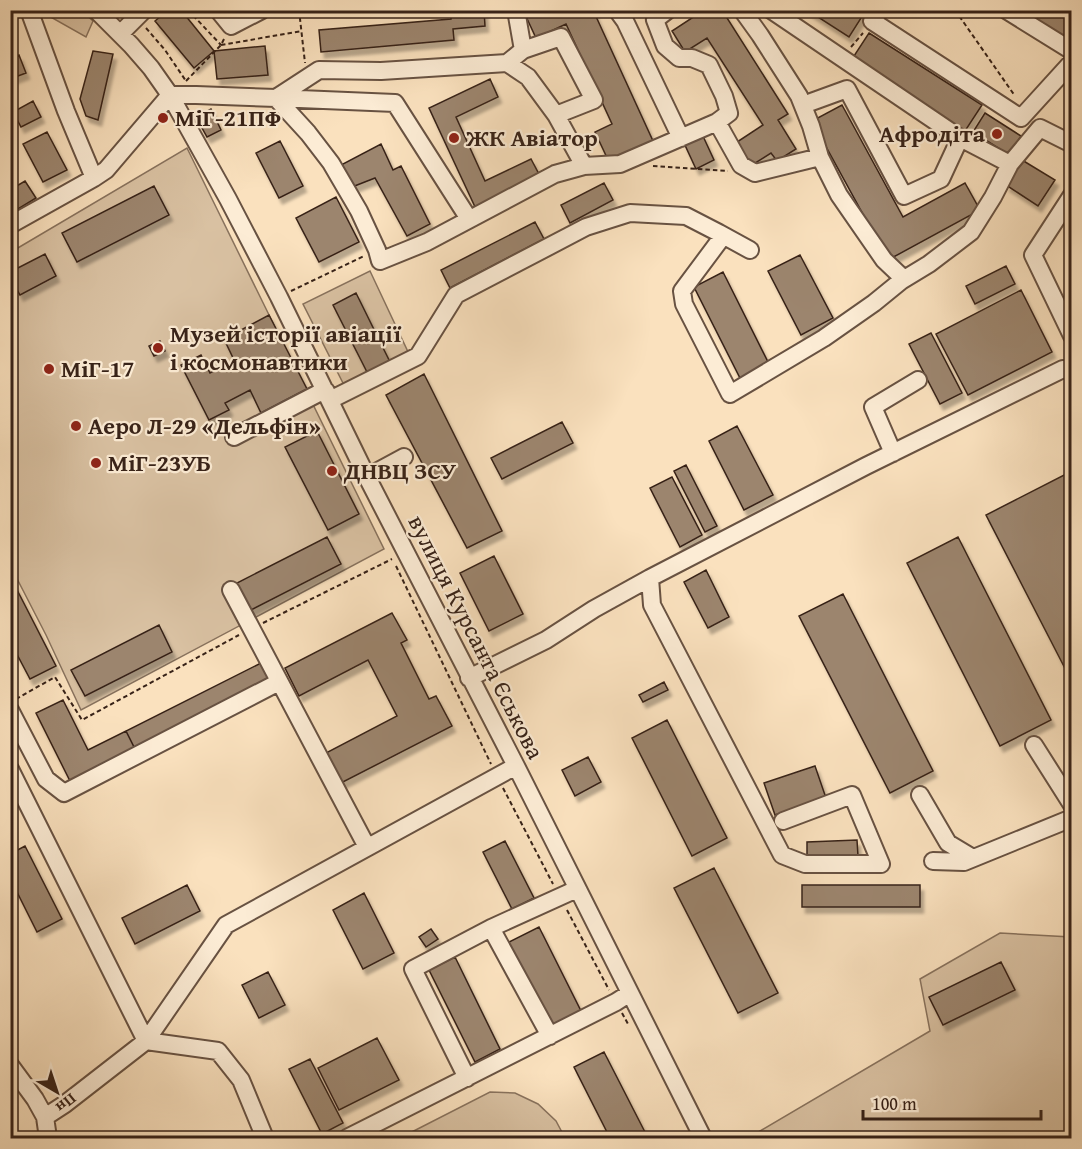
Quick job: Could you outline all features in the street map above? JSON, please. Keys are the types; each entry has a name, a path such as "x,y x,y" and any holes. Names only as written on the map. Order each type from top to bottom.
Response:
{"street":[{"path":"30,10 66,111 94,178"},
{"name":"вулиця Курсанта Єськова","path":"96,10 151,68 170,95 228,198 703,1138"},
{"path":"218,10 231,26 262,10"},
{"path":"516,10 523,50"},
{"path":"617,10 625,21 681,138"},
{"path":"276,98 308,133 331,163 359,212 380,261 420,245 555,174 584,166 620,164 717,122 729,113 724,96 709,65 692,58 679,58 665,46 655,20 668,10"},
{"path":"742,10 799,96 820,157 839,195 884,260 904,279"},
{"path":"771,10 960,138 1010,164"},
{"path":"1006,10 1071,51"},
{"path":"120,34 140,14"},
{"path":"876,16 1020,118 1071,62"},
{"path":"276,98 320,70 381,71 507,63 523,50 561,37 594,100 556,115"},
{"path":"507,63 528,77 556,115 584,166"},
{"path":"803,105 847,89 863,73"},
{"path":"10,225 106,170 170,95 191,88 276,98 395,103 469,219"},
{"path":"847,89 904,196 941,179 960,138"},
{"path":"717,122 741,165 755,173 820,157"},
{"path":"723,236 682,291 684,304 730,394 824,338 971,232 1010,164 1040,128 1071,144"},
{"path":"1071,195 1033,255 1071,336"},
{"path":"234,437 317,394 328,395 418,356 456,295 586,227 630,213 686,216 750,250"},
{"path":"470,678 546,640 594,609 650,578 893,453 1063,369 1071,371"},
{"path":"893,453 873,408 918,380"},
{"path":"367,477 404,457"},
{"path":"650,578 652,605 782,855 805,864 881,864 852,795 783,821"},
{"path":"231,590 367,848"},
{"path":"10,710 46,778 64,794 279,682"},
{"path":"1034,745 1071,805"},
{"path":"45,1117 146,1041 226,925 516,766"},
{"path":"10,769 146,1041"},
{"path":"920,795 948,843 973,858"},
{"path":"933,861 964,862 1071,818"},
{"path":"467,1078 413,969 491,928 577,889"},
{"path":"491,928 550,1036"},
{"path":"347,1138 630,993"},
{"path":"146,1041 218,1051 241,1080 265,1138"},
{"path":"10,1065 45,1117 48,1138"}],"path":[{"path":"188,10 221,45"},
{"path":"307,78 299,11 310,10"},
{"path":"955,10 1014,93 1020,118"},
{"path":"140,14 191,88 221,45 302,30"},
{"path":"842,59 876,16"},
{"path":"654,166 733,171"},
{"path":"279,297 377,250"},
{"path":"10,702 55,677 82,720 251,628 392,560"}],"shaded area":[{"path":"40,11 82,11 93,21 86,37"},
{"path":"187,148 384,549 81,710 11,567 11,252"},
{"path":"370,271 409,354 345,387 303,304"},
{"path":"1000,933 1071,937 1071,1138 748,1138 930,1031 920,979"},
{"path":"490,1092 515,1093 538,1104 556,1121 565,1138 400,1138"}],"building":[{"path":"168,10 181,10 214,51 194,68 155,21"},
{"path":"484,10 485,26 453,29 454,40 321,52 319,30 451,19 451,12"},
{"path":"523,10 593,10 653,141 609,162 595,132 612,124 566,24 536,38"},
{"path":"704,10 722,10 788,114 778,120 796,149 777,161 771,153 749,167 734,144 763,125 707,38 685,52 672,31"},
{"path":"807,10 857,10 863,15 849,37"},
{"path":"1017,10 1066,10 1072,14 1072,45"},
{"path":"869,33 982,105 965,131 852,59"},
{"path":"265,46 268,75 217,79 214,51"},
{"path":"93,51 113,54 98,120 86,116 80,99"},
{"path":"19,55 26,73 10,79 10,59"},
{"name":"ЖК Авіатор","path":"490,79 498,97 456,117 485,181 531,159 541,178 476,209 429,108"},
{"path":"33,101 41,117 21,127 13,112"},
{"path":"842,105 903,217 965,183 980,210 888,260 812,121"},
{"path":"211,109 221,130 207,137 196,117"},
{"name":"Афродіта","path":"985,113 1021,136 1009,155 973,132"},
{"path":"47,132 67,170 43,182 23,144"},
{"path":"702,134 714,160 696,169 684,143"},
{"path":"280,141 303,186 279,198 256,153"},
{"path":"381,144 393,170 401,166 430,224 407,236 375,178 352,187 341,165"},
{"path":"1022,160 1055,180 1038,206 1006,185"},
{"path":"25,181 36,198 18,209 10,197 10,190"},
{"path":"604,183 613,200 570,223 561,205"},
{"path":"154,186 169,215 77,262 62,233"},
{"path":"336,197 359,242 319,262 296,218"},
{"path":"535,222 544,239 450,288 441,270"},
{"path":"45,254 56,276 20,295 10,277 10,272"},
{"path":"800,255 833,318 801,335 768,271"},
{"path":"1006,266 1015,284 975,304 966,286"},
{"path":"723,272 771,368 742,382 694,287"},
{"path":"1021,290 1052,352 968,395 936,334"},
{"path":"356,293 390,362 368,374 333,305"},
{"path":"269,315 307,389 261,413 250,390 225,403 229,410 209,420 181,365 201,355 210,373 234,360 224,339"},
{"path":"931,333 962,393 940,404 909,344"},
{"path":"160,341 165,351 154,356 149,346"},
{"path":"424,374 502,531 467,548 386,395"},
{"path":"562,422 573,443 502,479 491,458"},
{"path":"737,426 773,495 744,510 709,441"},
{"path":"317,431 359,514 328,530 285,447"},
{"path":"686,465 717,526 705,532 674,471"},
{"path":"1072,471 1072,682 986,515"},
{"path":"672,477 702,535 680,547 650,488"},
{"path":"327,537 341,564 249,611 235,584"},
{"path":"958,537 1051,720 1000,746 907,563"},
{"path":"494,556 523,614 489,631 460,573"},
{"path":"706,570 729,617 708,628 684,582"},
{"path":"12,580 56,666 30,679 10,641 10,581"},
{"path":"843,594 933,771 890,793 799,616"},
{"path":"392,613 407,640 401,643 429,699 436,696 452,726 339,784 324,754 397,716 368,660 299,696 285,668"},
{"path":"159,625 172,652 85,696 71,670"},
{"path":"263,662 273,682 136,751 126,731"},
{"path":"664,682 668,690 643,702 639,695"},
{"path":"63,700 88,750 126,731 136,751 71,783 36,713"},
{"path":"667,720 727,838 692,856 632,738"},
{"path":"588,757 601,782 575,796 562,770"},
{"path":"815,766 826,798 775,815 764,783"},
{"path":"857,840 858,856 807,858 807,842"},
{"path":"505,841 534,898 512,909 483,852"},
{"path":"25,846 62,919 37,932 10,878 10,854"},
{"path":"714,868 778,993 738,1013 674,888"},
{"path":"187,885 200,911 135,944 122,918"},
{"path":"802,885 920,885 920,907 802,907"},
{"path":"364,893 394,953 363,969 333,910"},
{"path":"539,927 581,1011 550,1026 507,943"},
{"path":"431,929 438,939 426,947 419,937"},
{"path":"455,957 500,1049 475,1062 429,970"},
{"path":"1001,962 1015,990 943,1025 929,997"},
{"path":"268,972 285,1005 259,1018 242,985"},
{"path":"377,1038 399,1080 339,1110 318,1068"},
{"path":"604,1052 648,1138 610,1138 574,1067"},
{"path":"310,1059 343,1123 322,1134 289,1069"}],"place":[{"name":"МіГ-21ПФ","path":"163,118"},
{"name":"Афродіта","path":"997,134"},
{"name":"ЖК Авіатор","path":"454,138"},
{"name":"Музей історії авіації і космонавтики","path":"158,348"},
{"name":"МіГ-17","path":"49,369"},
{"name":"Аеро Л-29 «Дельфін»","path":"76,426"},
{"name":"МіГ-23УБ","path":"96,463"},
{"name":"ДНВЦ ЗСУ","path":"332,471"}]}
